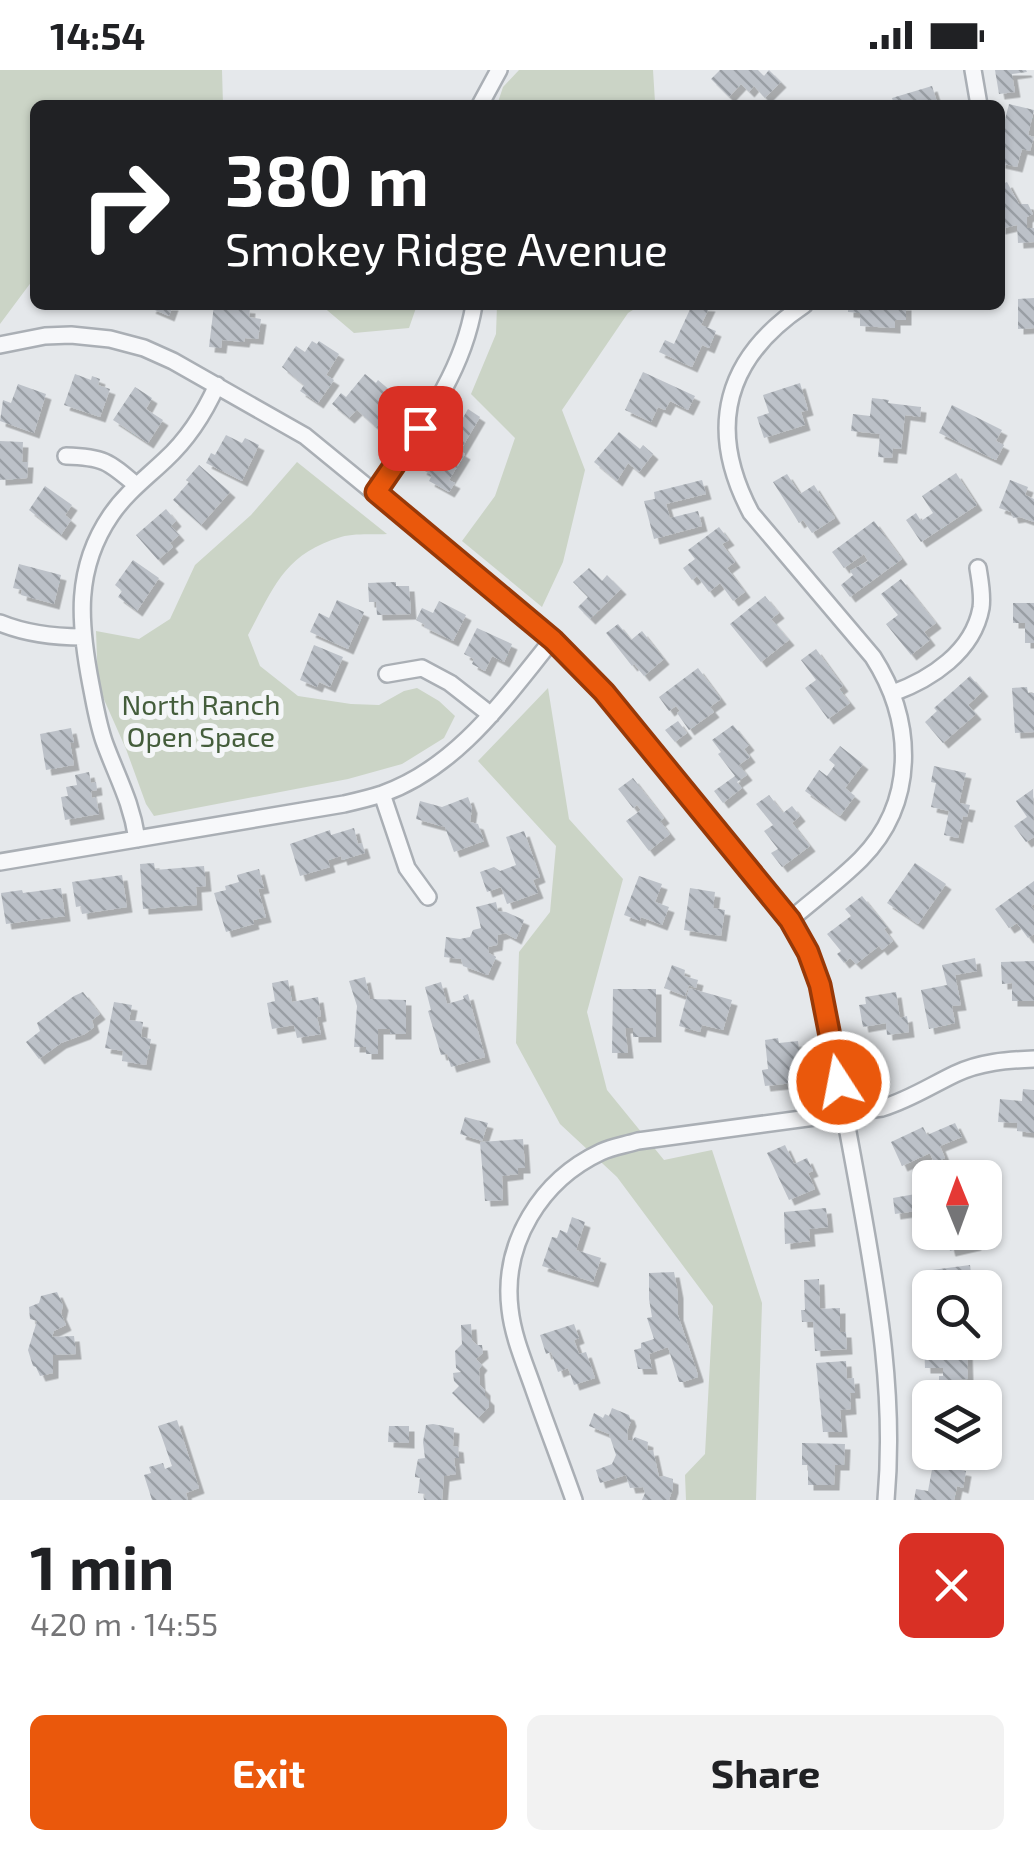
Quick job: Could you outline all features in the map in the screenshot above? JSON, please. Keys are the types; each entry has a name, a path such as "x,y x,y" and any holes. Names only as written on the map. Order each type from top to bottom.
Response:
{"street":[{"path":"483,100 500,70"},
{"path":"972,70 979,100"},
{"path":"376,492 442,396 466,342 473,310"},
{"path":"790,920 862,858 878,839 900,790 904,759 902,727 892,693 873,658 751,513 737,488 728,454 726,428 736,380 761,340 797,310"},
{"path":"0,345 71,335 144,348 304,436 553,640 604,692 790,920 820,985 880,1310 887,1380 886,1500"},
{"path":"136,838 128,797 100,728 82,637 86,566 111,514 186,438 203,416 217,385"},
{"path":"66,456 95,456 112,464 136,485"},
{"path":"892,693 935,673 969,638 980,610 978,568"},
{"path":"0,624 50,636 82,637"},
{"path":"0,862 344,804 382,794 444,761 466,742 553,640"},
{"path":"388,674 422,668 450,683 491,715"},
{"path":"382,794 407,868 428,897"},
{"path":"574,1500 516,1340 509,1306 516,1246 531,1212 550,1187 576,1166 604,1151 638,1141 845,1114 899,1103 958,1072 992,1062 1034,1058"}],"green space":[{"path":"0,70 222,70 223,100 30,100 30,284 0,324"},
{"path":"519,70 653,70 655,100 499,100 503,87"},
{"path":"327,310 415,310 409,328 354,333"},
{"path":"497,310 633,310 562,410 585,470 563,562 542,607 462,541 495,496 515,438 471,394 496,334"},
{"name":"North Ranch Open Space","path":"297,462 387,534 341,537 293,563 274,587 248,635 260,666 298,696 379,705 417,688 455,716 444,738 402,764 348,779 154,816 98,686 96,631 139,639 170,619 195,565 251,515"},
{"path":"548,688 569,819 623,879 587,1012 607,1090 664,1160 712,1150 762,1303 756,1500 686,1500 685,1475 705,1454 713,1306 617,1177 560,1124 516,1043 519,952 550,912 556,846 478,761"}],"building":[{"path":"720,70 758,70 764,76 769,70 781,82 765,98 754,86 749,92 741,84 729,97 711,79"},
{"path":"995,70 1027,72 1012,74 1015,92 999,94"},
{"path":"932,86 936,100 893,100"},
{"path":"1009,104 1034,110 1028,135 1034,137 1030,151 1022,149 1017,167 1005,164"},
{"path":"1005,183 1019,204 1028,204 1033,214 1027,217 1027,228 1034,228 1034,242 1018,243 1017,225 1005,228"},
{"path":"1034,298 1034,328 1018,329 1018,299"},
{"path":"213,310 250,310 249,317 261,319 258,339 222,340 221,348 209,347"},
{"path":"690,310 708,310 701,325 716,331 709,348 702,345 692,367 659,352 665,340 674,344"},
{"path":"906,310 906,320 895,320 895,328 860,326 860,313 848,312"},
{"path":"312,341 319,341 339,354 326,375 334,380 318,403 300,391 304,385 282,367 296,346 305,352"},
{"path":"643,372 695,396 688,410 670,401 665,410 658,407 651,422 625,410"},
{"path":"75,374 100,379 98,385 110,389 100,417 64,405"},
{"path":"365,374 400,399 376,427 357,410 349,418 332,404 341,393 346,397"},
{"path":"800,383 808,410 801,412 805,425 764,438 757,417 769,413 763,395"},
{"path":"18,384 46,394 34,433 0,421 3,400 11,403"},
{"path":"135,387 152,398 146,409 163,420 148,443 113,420"},
{"path":"872,398 921,407 920,417 905,415 901,449 893,448 892,458 878,457 880,434 851,431 853,414 870,416"},
{"path":"952,405 1002,430 996,441 1004,445 996,460 939,433"},
{"path":"468,409 480,417 460,451 465,454 449,480 455,483 449,492 429,481 432,475 421,469 436,450 432,448 441,433 451,439"},
{"path":"619,432 653,454 639,472 628,463 617,481 594,462"},
{"path":"226,435 242,443 245,438 259,445 242,481 206,463"},
{"path":"0,441 23,442 22,462 28,462 27,478 0,480"},
{"path":"199,465 230,492 201,525 173,500"},
{"path":"956,473 977,505 921,542 906,520 916,513 921,521 933,513 922,496"},
{"path":"787,474 800,494 814,485 835,518 812,533 803,520 799,523 773,482"},
{"path":"702,480 706,494 666,504 670,518 698,511 702,526 654,539 644,501 655,499 654,492"},
{"path":"1010,480 1028,487 1025,495 1034,499 1034,522 1013,518 1011,512 999,508"},
{"path":"45,486 72,505 65,515 71,520 61,535 29,510"},
{"path":"166,509 176,521 171,526 179,535 170,543 173,547 158,560 136,535"},
{"path":"874,521 902,559 850,597 841,585 853,575 850,571 868,561 864,554 844,568 832,552"},
{"path":"719,527 729,540 722,544 735,562 727,568 745,592 733,601 720,583 709,592 697,576 692,580 683,568 695,559 688,550"},
{"path":"133,560 159,578 137,611 118,597 122,591 115,585"},
{"path":"19,564 61,575 54,604 21,595 22,590 13,588"},
{"path":"589,568 602,581 607,575 621,589 590,619 578,607 588,597 573,582"},
{"path":"901,579 936,623 924,632 930,640 911,655 886,624 898,615 881,594"},
{"path":"396,582 396,586 409,586 411,614 377,615 376,602 369,602 368,583"},
{"path":"765,596 779,613 771,619 789,640 761,662 730,624"},
{"path":"337,600 364,612 348,649 310,632 319,613 329,618"},
{"path":"439,601 466,615 453,641 416,620 422,608 433,613"},
{"path":"1013,603 1034,603 1034,643 1025,643 1025,623 1013,623"},
{"path":"618,624 631,640 642,631 664,659 644,676 606,633"},
{"path":"477,628 512,644 504,662 492,656 485,671 464,654"},
{"path":"314,645 343,657 330,687 300,680"},
{"path":"816,649 843,686 839,689 850,703 828,719 805,688 816,680 801,660"},
{"path":"698,668 721,699 710,707 714,712 689,730 676,706 669,711 659,697"},
{"path":"970,676 983,691 968,705 976,714 943,743 925,722 937,711 934,708"},
{"path":"1027,687 1028,693 1034,693 1034,732 1015,733 1012,688"},
{"path":"678,721 687,733 675,742 665,730"},
{"path":"733,725 749,745 744,749 750,757 739,765 747,775 737,782 742,788 723,803 714,791 735,776 712,740"},
{"path":"71,728 74,765 46,770 40,734"},
{"path":"840,746 863,764 845,788 855,796 840,816 805,791 819,770 827,776 835,765 829,760"},
{"path":"934,766 966,773 959,803 970,805 958,838 944,835 949,811 931,807 936,783 931,782"},
{"path":"89,772 91,783 96,782 97,790 91,791 99,814 65,820 61,797 68,796 66,787 77,785 75,775"},
{"path":"633,778 664,818 660,821 670,834 649,851 626,821 641,810 637,805 633,808 618,789"},
{"path":"1033,789 1034,837 1026,842 1014,826 1027,817 1016,801"},
{"path":"769,795 783,813 792,806 800,816 792,823 810,846 782,867 771,853 778,849 764,831 773,825 756,804"},
{"path":"468,797 472,808 470,822 478,824 484,841 454,852 445,827 416,819 420,801 442,807"},
{"path":"354,828 365,853 328,860 330,867 300,876 290,844 330,830 331,835"},
{"path":"524,831 540,877 533,880 538,893 507,904 501,887 487,892 480,872 516,865 506,837"},
{"path":"154,863 155,870 204,866 206,886 196,887 197,905 143,909 140,864"},
{"path":"915,863 946,884 918,924 887,903"},
{"path":"259,869 264,888 258,889 266,917 226,932 214,893 239,882 237,875"},
{"path":"122,875 127,907 82,914 81,906 76,907 72,882"},
{"path":"639,876 662,884 655,902 669,907 662,925 624,915"},
{"path":"1034,881 1034,934 1028,938 1017,923 1009,928 995,909"},
{"path":"61,888 65,916 6,924 1,893"},
{"path":"690,888 715,892 713,908 725,910 721,936 684,930"},
{"path":"862,896 887,927 884,929 893,941 882,950 879,946 856,964 850,958 844,963 837,954 841,951 827,934 851,916 845,909"},
{"path":"496,902 498,911 524,920 516,939 505,933 498,935 497,945 488,947 496,957 488,975 463,966 461,959 444,957 446,937 470,937 473,930 481,928 476,907"},
{"path":"975,958 977,971 955,975 961,1005 952,1006 955,1023 929,1029 921,990 947,985 942,965"},
{"path":"1034,961 1034,1001 1012,1001 1012,983 1002,984 1001,962"},
{"path":"672,965 685,970 684,976 698,980 696,988 689,985 685,996 664,988"},
{"path":"365,977 370,999 406,1000 406,1034 378,1029 378,1054 366,1054 366,1047 354,1047 357,1006 349,981"},
{"path":"288,980 292,1002 318,997 321,1034 297,1038 294,1025 272,1029 267,1003 275,1001 272,983"},
{"path":"441,982 447,1004 468,994 485,1057 451,1067 447,1054 441,1055 425,987"},
{"path":"689,988 732,1000 723,1030 702,1025 700,1032 679,1026"},
{"path":"613,989 656,989 656,1037 633,1037 633,1028 625,1028 628,1053 612,1053"},
{"path":"83,992 100,1014 92,1020 94,1027 39,1059 26,1042 40,1031 37,1023"},
{"path":"896,992 900,1018 907,1016 909,1032 887,1035 886,1023 863,1027 859,1005 866,1004 865,997"},
{"path":"114,1002 132,1005 129,1020 143,1022 141,1037 151,1039 146,1065 122,1061 123,1051 105,1048"},
{"path":"778,1038 779,1043 798,1041 803,1082 765,1086 765,1040"},
{"path":"1023,1089 1034,1090 1034,1133 1017,1131 1017,1123 998,1122 1000,1099 1022,1101"},
{"path":"465,1117 488,1123 482,1141 460,1134"},
{"path":"955,1123 962,1137 940,1146 945,1158 933,1160 930,1153 902,1166 891,1142 923,1127 927,1135"},
{"path":"523,1139 525,1168 518,1168 518,1174 502,1176 503,1200 485,1201 480,1142"},
{"path":"785,1145 794,1164 807,1158 815,1189 789,1200 767,1153"},
{"path":"912,1195 912,1212 895,1214 893,1198"},
{"path":"826,1208 828,1227 809,1229 810,1241 785,1244 784,1212"},
{"path":"572,1217 585,1222 576,1250 601,1258 593,1282 542,1266 552,1237 557,1238 560,1230 567,1233"},
{"path":"970,1265 971,1270 932,1270"},
{"path":"674,1272 678,1315 698,1375 683,1382 679,1382 668,1347 649,1354 652,1369 638,1369 634,1350 654,1339 647,1318 652,1317 649,1273"},
{"path":"819,1279 820,1309 840,1308 840,1332 846,1332 847,1349 815,1351 813,1322 802,1322 804,1280"},
{"path":"57,1292 66,1325 54,1331 52,1337 74,1336 76,1354 53,1355 53,1373 40,1376 28,1350 37,1321 30,1319 29,1307 39,1303 41,1296"},
{"path":"471,1324 472,1340 482,1345 483,1353 476,1359 482,1365 480,1385 489,1400 489,1407 478,1418 452,1393 459,1386 453,1373 461,1372 456,1368 455,1351 462,1344 461,1325"},
{"path":"574,1324 579,1354 586,1352 595,1378 574,1385 568,1368 558,1372 540,1335"},
{"path":"925,1360 967,1360 968,1379 939,1380 943,1368 925,1368"},
{"path":"846,1361 847,1379 854,1378 851,1409 840,1410 842,1432 823,1432 816,1363"},
{"path":"612,1408 629,1415 628,1440 635,1437 648,1442 647,1451 653,1450 659,1477 673,1479 669,1500 642,1500 643,1487 630,1488 626,1475 600,1483 596,1470 612,1464 616,1455 609,1434 589,1426 594,1413 603,1418 605,1414 609,1416"},
{"path":"177,1420 199,1488 186,1493 188,1500 152,1500 144,1475 151,1473 149,1467 163,1463 165,1469 172,1466 158,1426"},
{"path":"426,1425 454,1428 453,1446 458,1447 459,1458 454,1458 456,1474 444,1476 442,1500 424,1500 425,1494 418,1493 420,1478 415,1477 418,1459 425,1458"},
{"path":"389,1426 409,1426 409,1443 388,1442"},
{"path":"802,1443 845,1444 844,1465 835,1465 834,1485 808,1485 808,1465 802,1465"},
{"path":"932,1470 966,1471 963,1488 957,1486 954,1500 914,1500 916,1489 928,1491"}],"route":[{"path":"420,428 376,492 580,664 790,920 820,985 839,1082"}]}
